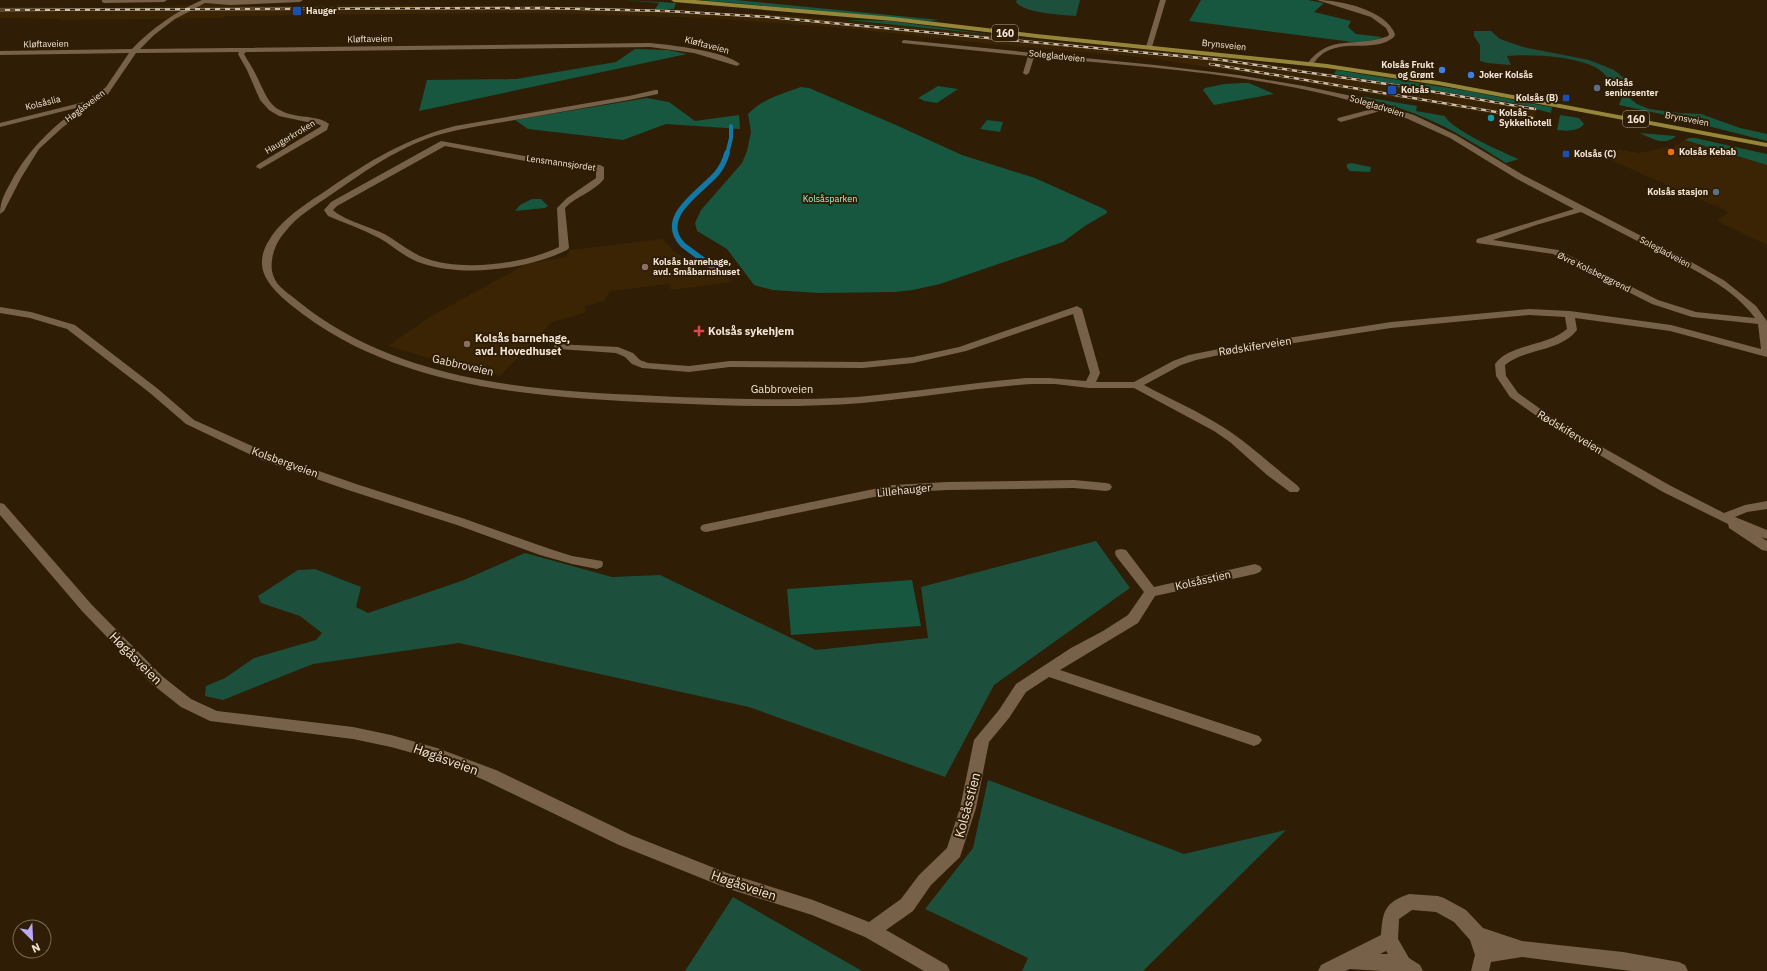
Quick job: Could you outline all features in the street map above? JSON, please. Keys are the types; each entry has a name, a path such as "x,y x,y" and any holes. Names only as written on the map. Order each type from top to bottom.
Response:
{"main road":[{"name":"Brynsveien","path":"674,0 893,19 1022,35 1310,64 1484,91 1767,145"}],"street":[{"path":"104,1 164,0"},
{"name":"Høgåsveien","path":"0,211 28,157 54,130 106,91 134,52 156,30 174,17 206,0 230,3 300,0"},
{"path":"1148,47 1163,0"},
{"path":"1310,64 1324,50 1334,45 1364,45 1377,43 1391,37 1392,34 1389,28 1372,15 1349,6 1320,0"},
{"name":"Solegladveien","path":"904,42 1165,67 1251,79 1323,92 1385,107 1435,127 1498,162 1512,172 1703,273 1734,292 1754,308 1763,322"},
{"name":"Kløftaveien","path":"0,53 650,45 674,46 697,50 737,64"},
{"name":"Haugerkroken","path":"244,50 241,54 267,105 276,112 325,124 324,128 311,137 260,167"},
{"path":"1026,73 1032,54"},
{"name":"Gabbroveien","path":"655,92 596,104 480,123 423,137 402,146 377,159 307,208 283,228 268,251 266,263 268,277 275,287 308,314 348,340 380,354 456,378 555,393 683,401 842,401 1007,383 1052,381 1115,387 1136,385"},
{"name":"Kolsåslia","path":"0,125 91,102"},
{"path":"1341,120 1385,107"},
{"name":"Lensmannsjordet","path":"423,137 444,143 527,158 579,166 600,167 600,178 590,188 564,204 561,208 564,248 557,253 543,258 503,265 451,266 436,265 421,261 403,251 384,237 331,214 328,210 334,204 444,143"},
{"name":"Øvre Kolsberggrend","path":"1582,209 1527,225 1488,240 1480,241 1555,252 1655,302 1682,312 1706,317 1763,322"},
{"name":"Kolsbergveien","path":"0,310 31,315 72,327 154,391 190,422 266,456 352,487 462,522 545,552 572,560 597,564"},
{"path":"559,346 618,350 629,355 636,362 646,366 689,369 730,364 864,365 913,360 962,349 1077,310 1095,373 1089,385"},
{"name":"Rødskiferveien","path":"1136,385 1177,363 1193,357 1229,350 1392,325 1442,319 1529,312 1570,314 1671,328 1767,353"},
{"name":"Rødskiferveien","path":"1570,314 1572,330 1565,338 1508,356 1500,364 1501,376 1514,395 1559,427 1667,489 1724,518 1756,529 1767,535"},
{"path":"1763,322 1767,353"},
{"path":"1136,385 1218,429 1234,440 1271,472 1294,489"},
{"name":"Lillehauger","path":"706,528 893,489 946,486 1074,484 1106,487"},
{"path":"1724,518 1745,508 1767,505"},
{"name":"Høgåsveien","path":"0,507 87,608 157,680 186,703 215,717 353,733 391,741 437,754 490,775 625,840 726,880 813,908 871,931 941,971"},
{"name":"Rødskiferveien","path":"1724,518 1747,535 1767,547"},
{"path":"1121,553 1151,592"},
{"name":"Kolsåsstien","path":"871,931 907,905 925,880 954,852 968,808 982,740 1004,714 1021,688 1133,619 1151,592 1254,568"},
{"path":"1048,671 1254,740"},
{"path":"1408,967 1389,940 1391,915 1409,902 1438,904 1460,916 1477,934 1522,949 1623,961 1679,971"},
{"path":"1477,934 1482,963 1522,949"},
{"path":"1327,971 1389,940"},
{"path":"1348,960 1408,967"}],"shaded area":[{"path":"239,4 238,6 416,5 415,6 593,7 785,15 1233,58 1537,107 1534,121 1151,58 1011,46 842,28 707,18 502,13 225,16 222,18 59,20 60,19 0,18 0,7 111,8"},
{"path":"1685,140 1767,165 1767,245 1717,221 1729,212 1592,152 1608,148 1639,153 1667,147 1672,148"},
{"path":"662,239 674,251 704,272 714,276 729,277 732,282 671,290 669,284 610,291 604,301 585,306 585,313 552,322 500,376 463,368 388,346 428,318 526,264 566,257 570,250"}],"green space":[{"path":"624,0 676,3 674,9 655,9 659,3"},
{"path":"700,0 736,0 940,20 929,21"},
{"path":"1017,0 1080,0 1076,16 1053,14 1026,9 1016,2"},
{"path":"1201,0 1308,0 1324,3 1314,12 1351,21 1348,27 1356,34 1382,37 1368,44 1189,21"},
{"path":"847,20 891,21 995,35"},
{"path":"1474,31 1491,31 1500,39 1523,47 1589,60 1614,70 1628,81 1626,86 1619,84 1610,80 1595,67 1586,63 1564,58 1528,55 1507,56 1511,65 1480,61 1480,45 1474,36"},
{"path":"635,49 668,50 687,54 419,111 427,80 516,79 616,62"},
{"path":"1336,70 1468,91 1552,107 1551,113 1535,109 1536,107 1334,74"},
{"path":"1249,83 1274,94 1214,105 1203,90 1205,88 1224,84"},
{"path":"938,86 958,89 937,103 918,98"},
{"path":"1626,86 1628,97 1637,104 1649,109 1701,114 1740,128 1767,134 1767,141 1696,123 1694,121 1619,105"},
{"name":"Kolsåsparken","path":"801,87 809,88 962,155 1035,178 1102,208 1107,211 1107,213 1085,226 1063,242 940,284 913,290 895,292 819,293 773,290 754,285 727,249 697,231 695,223 701,210 742,163 747,151 751,132 748,114 760,104"},
{"path":"1353,95 1417,106 1416,111 1445,116 1449,121 1467,134 1519,159 1506,163 1465,138 1414,113"},
{"path":"647,98 669,102 695,121 739,115 740,129 666,124 623,140 528,129 515,120"},
{"path":"1560,115 1579,118 1584,124 1575,130 1557,130"},
{"path":"987,120 1003,122 1000,132 980,129"},
{"path":"1639,133 1676,136 1667,141 1662,141"},
{"path":"1695,138 1767,154 1767,165 1685,140"},
{"path":"1351,163 1371,167 1370,172 1350,171 1347,168 1347,164"},
{"path":"532,199 541,199 548,206 545,208 515,211 520,205"},
{"path":"1096,541 1130,588 994,685 945,777 749,707 459,643 313,664 223,700 205,696 206,686 225,678 254,658 316,640 322,633 300,616 261,603 258,596 298,570 315,569 361,587 356,607 368,613 464,580 525,553 612,577 660,575 816,650 928,638 921,587"},
{"path":"912,580 921,626 791,635 787,589"},
{"path":"988,780 1184,854 1286,830 1143,971 1022,971 1028,958 925,909 973,848"},
{"path":"733,897 862,971 685,971"}],"waterway":[{"path":"727,154 731,138 731,126"},
{"path":"722,274 683,245 676,235 675,225 678,215 684,206 719,171 727,153"}],"railway":[{"path":"0,10 542,8 667,11 769,17 1222,60 1394,85 1535,109"},
{"path":"1210,64 1532,118"}],"place":[{"name":"Hauger","path":"297,11"},
{"name":"Kolsås Frukt og Grønt","path":"1442,70"},
{"name":"Joker Kolsås","path":"1471,75"},
{"name":"Kolsås seniorsenter","path":"1597,88"},
{"name":"Kolsås","path":"1392,90"},
{"name":"Kolsås (B)","path":"1566,98"},
{"name":"Kolsås Sykkelhotell","path":"1491,118"},
{"name":"Kolsås Kebab","path":"1671,152"},
{"name":"Kolsås (C)","path":"1566,154"},
{"name":"Kolsås stasjon","path":"1716,192"},
{"name":"Kolsås barnehage, avd. Småbarnshuset","path":"645,267"},
{"name":"Kolsås sykehjem","path":"699,331"},
{"name":"Kolsås barnehage, avd. Hovedhuset","path":"467,344"}]}
